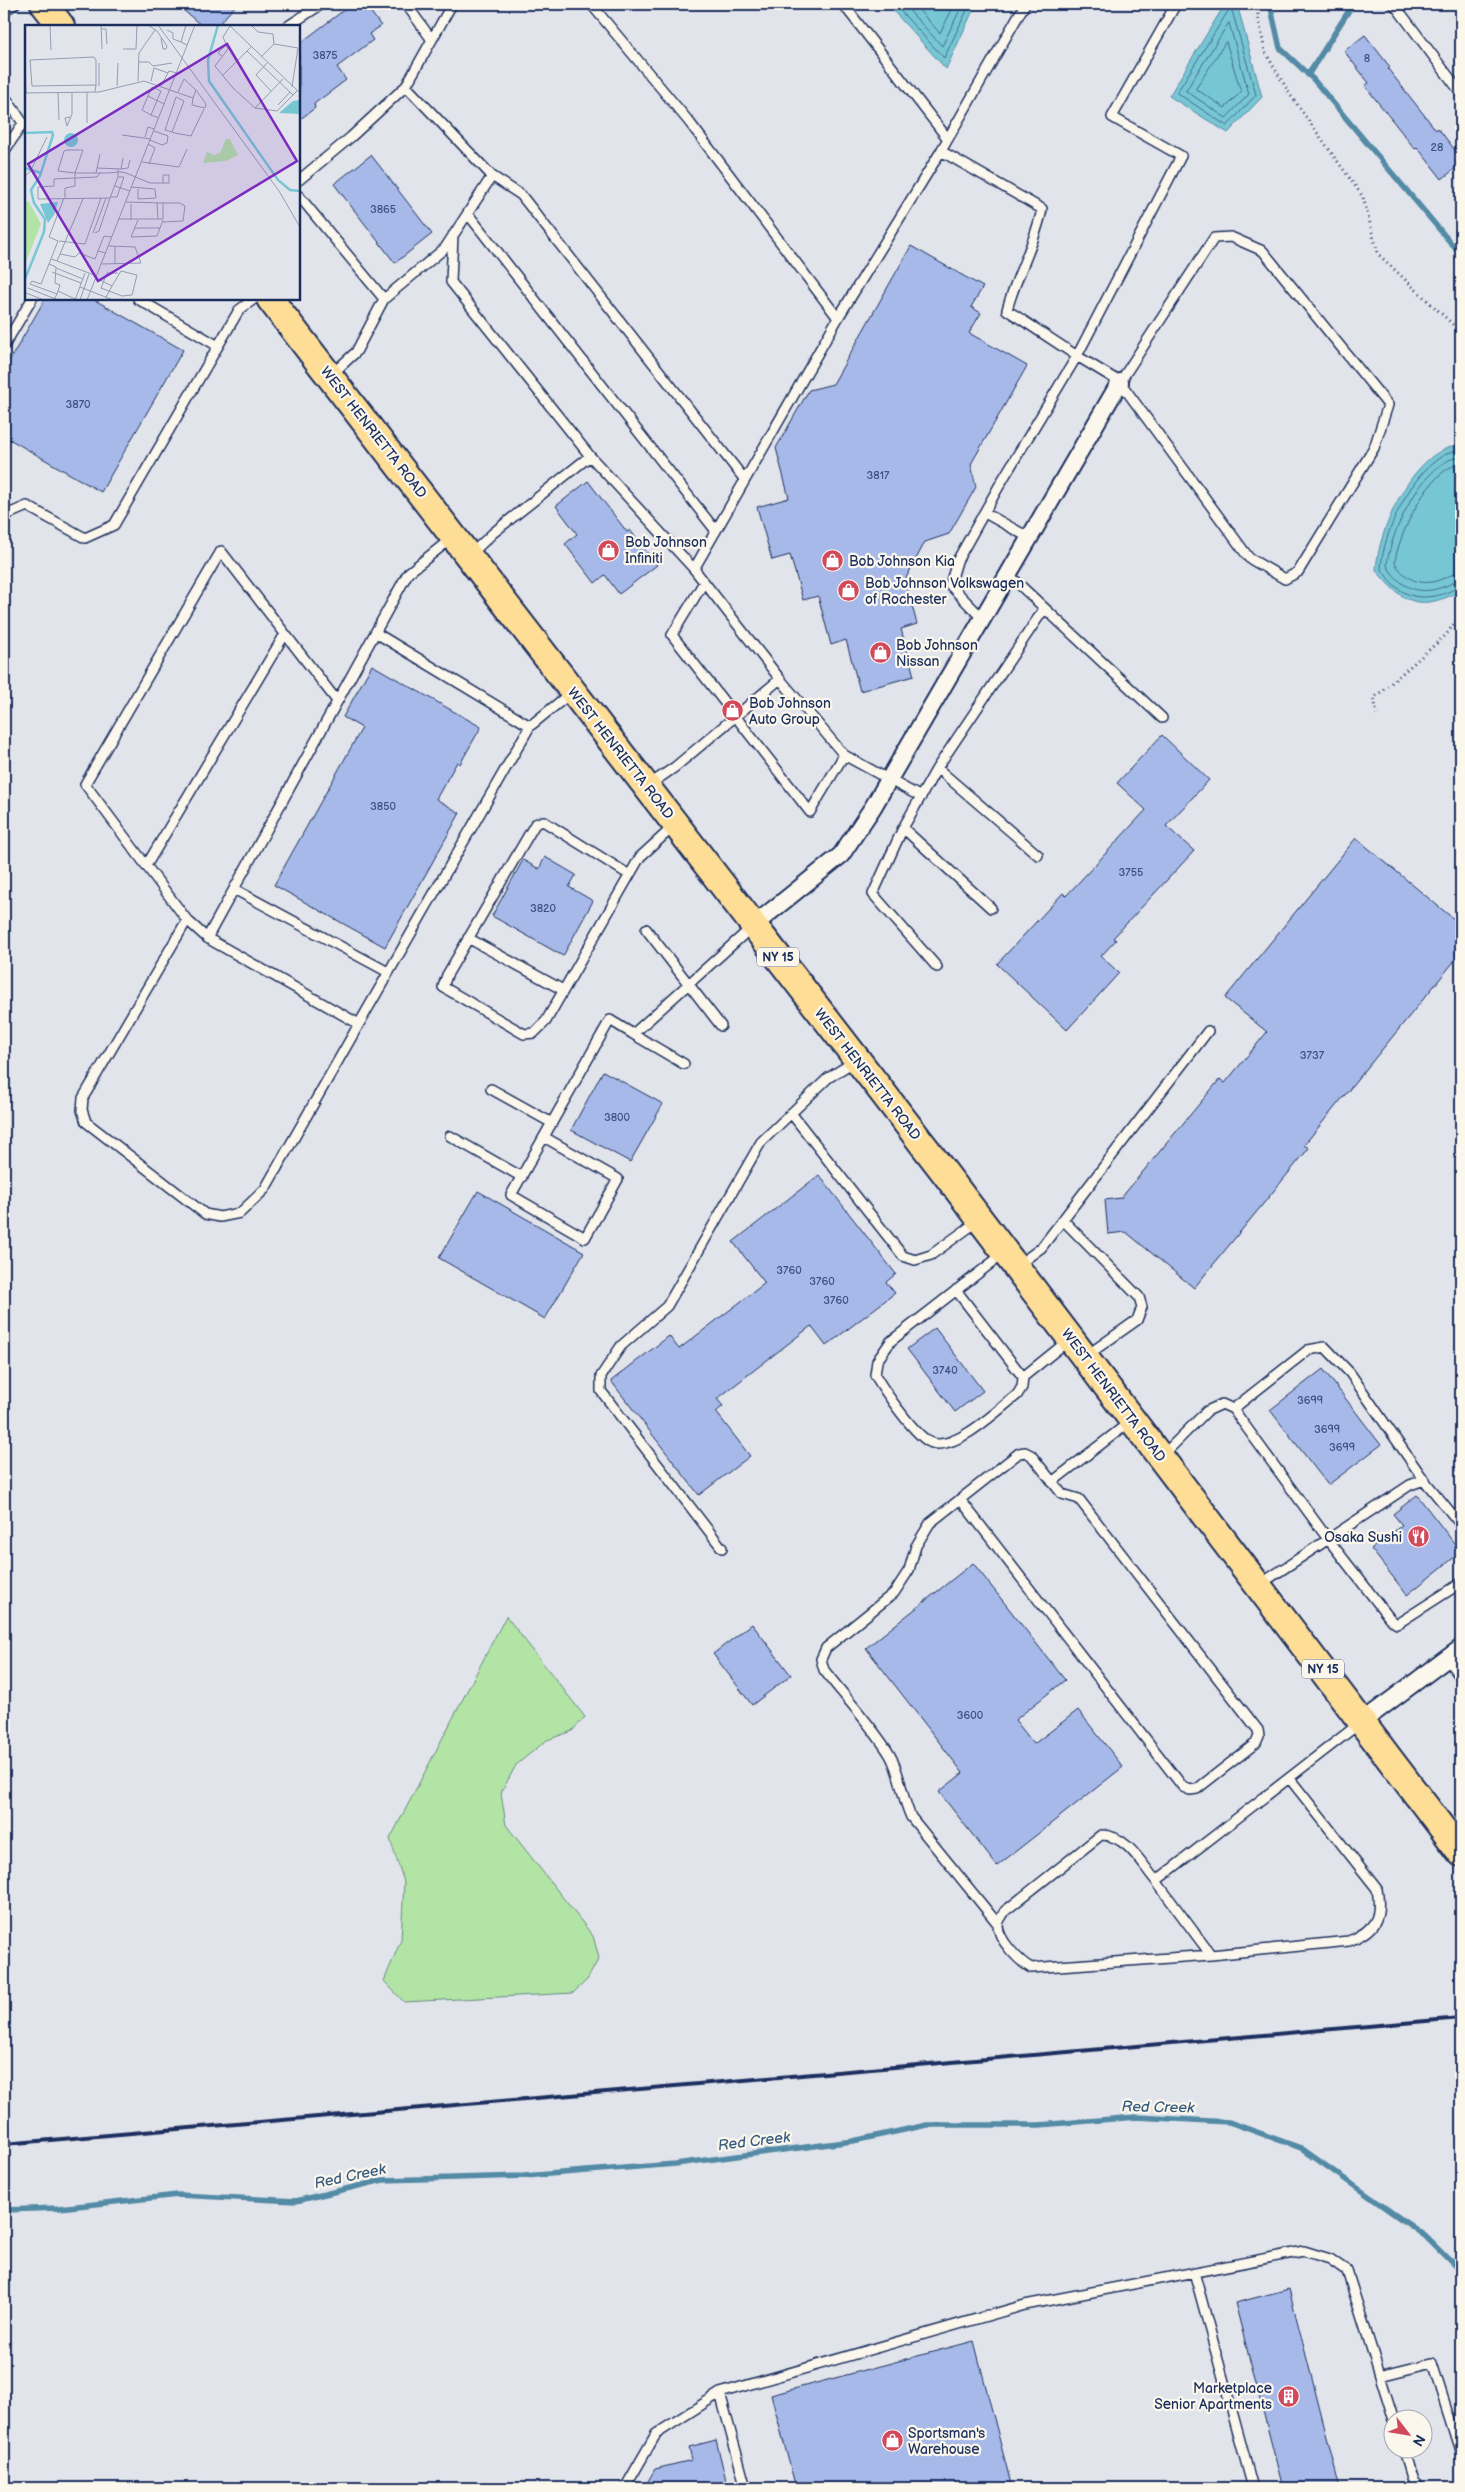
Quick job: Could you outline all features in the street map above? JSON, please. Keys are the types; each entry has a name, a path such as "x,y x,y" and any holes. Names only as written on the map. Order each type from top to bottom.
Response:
{"main road":[{"name":"WEST HENRIETTA ROAD","path":"271,300 1011,1259 1363,1721 1461,1853"}],"street":[{"path":"754,925 841,854 889,780 1007,573 1120,382"},
{"path":"1363,1721 1461,1648"}],"lane":[{"path":"4,11 15,4"},
{"path":"290,25 322,4"},
{"path":"406,4 432,40"},
{"path":"300,179 351,137 406,86 452,4"},
{"path":"591,4 690,123 838,318"},
{"path":"843,4 948,138"},
{"path":"694,569 838,318 941,151 1025,4"},
{"path":"982,618 950,585 957,561 1077,356 1181,156 1112,117 1176,4"},
{"path":"1394,4 1461,93"},
{"path":"406,86 492,176 521,195 745,480"},
{"path":"4,95 23,123 4,152"},
{"path":"941,151 1042,210 1038,232 1012,291 1007,310 1120,382 1249,558 1285,579 1298,572 1374,448 1388,405 1263,251 1231,237 1214,238 1120,382"},
{"path":"330,376 356,352 384,300 445,248 492,176"},
{"path":"300,197 384,300"},
{"path":"468,214 716,531"},
{"path":"453,235 451,282 590,456 694,569 780,679 844,755 921,797"},
{"path":"4,346 31,300"},
{"path":"140,300 218,346"},
{"path":"4,516 27,506 85,538 114,525 239,310 253,300"},
{"path":"208,938 408,573 493,533 590,456"},
{"path":"985,513 1028,537"},
{"path":"337,701 221,551 85,784 187,920 208,938 359,1024"},
{"path":"1007,573 1162,718"},
{"path":"704,582 672,635 810,812 844,755"},
{"path":"937,967 873,894 903,828 938,768 1044,609"},
{"path":"376,633 530,726"},
{"path":"146,866 285,634"},
{"path":"647,786 675,767 780,679"},
{"path":"187,920 83,1098 82,1110 86,1122 205,1214 220,1217 240,1213 265,1188 530,726 574,691"},
{"path":"938,768 1038,855"},
{"path":"628,874 543,821 535,824 447,975 443,987 524,1034 534,1033 546,1021 628,874 640,857 676,824"},
{"path":"903,828 991,908"},
{"path":"234,890 388,972"},
{"path":"633,1034 754,925"},
{"path":"646,929 721,1026"},
{"path":"468,938 563,990"},
{"path":"544,1137 618,1179 585,1238 511,1195 610,1020 684,1064"},
{"path":"956,1290 1023,1377 1022,1387 1017,1395 972,1430 950,1443 933,1444 923,1438 886,1394 875,1375 877,1361 891,1341 956,1290 1011,1259 1041,1248 1208,1031"},
{"path":"722,1548 601,1391 602,1376 621,1346 667,1306 761,1142 828,1078 857,1059"},
{"path":"491,1089 552,1123"},
{"path":"791,1112 904,1256 915,1260 931,1256 980,1219"},
{"path":"450,1136 522,1177"},
{"path":"1023,1377 1078,1347 1137,1320 1142,1307 1139,1297 1063,1220"},
{"path":"1233,1408 1308,1350 1326,1348 1350,1373 1424,1480 1461,1525"},
{"path":"1161,1457 1207,1411 1222,1404 1233,1408 1328,1540 1391,1620 1397,1624 1461,1582"},
{"path":"1052,1482 1133,1420"},
{"path":"960,1499 1183,1787 1190,1790 1197,1789 1256,1742 1259,1736 1258,1730 1079,1500 1062,1494 1031,1456 1025,1452 1020,1453 960,1499 930,1523 916,1546 909,1570 894,1592 826,1648 822,1660 824,1670 890,1755 899,1774 902,1798 911,1817 998,1924 1000,1936 1023,1963 1031,1968 1211,1955 1349,1941 1362,1936 1374,1924 1381,1909 1377,1890 1290,1779"},
{"path":"1259,1585 1410,1485 1424,1480"},
{"path":"1447,1658 1461,1678"},
{"path":"1156,1881 1363,1721"},
{"path":"998,1924 1005,1911 1101,1835 1112,1835 1122,1840 1156,1881 1211,1955"},
{"path":"624,2488 656,2434 720,2393 1025,2305 1304,2251 1330,2258 1347,2271 1391,2410"},
{"path":"1194,2272 1253,2488"},
{"path":"1380,2376 1432,2363 1461,2454"},
{"path":"720,2393 746,2488"},
{"path":"1407,2460 1413,2480 1420,2488"}],"path":[{"path":"1256,4 1265,52 1291,96 1362,197 1378,254 1461,332"},
{"path":"1377,715 1374,698 1446,636 1461,614"}],"green space":[{"path":"506,1616 585,1717 572,1731 547,1740 516,1765 501,1793 506,1825 593,1936 599,1958 587,1980 573,1993 404,2002 384,1981 401,1940 404,1882 390,1839"}],"water":[{"path":"887,4 976,4 946,69"},
{"path":"1225,4 1237,4 1262,97 1228,133 1169,96"},
{"path":"1461,445 1461,591 1434,601 1414,601 1395,591 1376,570 1378,553 1391,513 1414,475 1428,460 1444,449"}],"building":[{"path":"176,4 237,4 218,25 201,25"},
{"path":"352,4 365,4 381,26 369,34 373,40 337,67 346,80 314,104 315,108 300,119 300,43"},
{"path":"1365,35 1390,67 1388,69 1436,130 1438,128 1461,158 1461,164 1442,179 1417,147 1415,149 1365,86 1369,83 1344,51"},
{"path":"371,155 432,234 395,263 334,184"},
{"path":"911,246 983,287 971,307 981,313 969,333 1027,366 971,464 976,487 949,534 925,542 905,580 917,624 901,629 914,676 860,691 846,640 831,645 818,596 803,600 790,555 772,560 757,507 789,498 776,448 809,390 833,384"},
{"path":"44,300 95,300 183,350 101,492 4,436 4,370"},
{"path":"588,481 627,532 630,530 657,565 619,594 605,575 595,583 565,544 577,534 556,506"},
{"path":"372,665 481,727 460,764 457,762 436,799 460,813 385,947 274,885 362,728 343,717"},
{"path":"1162,735 1209,780 1166,826 1194,851 1113,938 1116,940 1101,956 1119,973 1067,1030 997,964 1063,893 1066,896 1146,810 1117,783"},
{"path":"1356,838 1461,925 1461,953 1304,1145 1309,1148 1194,1288 1126,1232 1108,1234 1105,1200 1121,1198 1220,1079 1225,1083 1267,1032 1225,998"},
{"path":"545,857 576,875 569,887 593,901 563,956 492,916 523,860 539,869"},
{"path":"603,1071 663,1104 630,1162 571,1130"},
{"path":"819,1175 896,1274 886,1282 895,1293 826,1346 811,1326 717,1399 723,1406 716,1412 750,1456 699,1495 611,1381 669,1336 679,1349 765,1283 733,1242"},
{"path":"478,1191 584,1252 545,1319 439,1258"},
{"path":"935,1328 983,1391 955,1412 907,1349"},
{"path":"1323,1369 1381,1445 1328,1485 1270,1410"},
{"name":"Osaka Sushi","path":"1417,1495 1461,1552 1407,1595 1371,1549 1402,1525 1393,1514"},
{"path":"973,1563 1065,1680 1015,1720 1034,1744 1078,1710 1123,1767 997,1866 939,1792 963,1773 866,1648"},
{"path":"752,1624 791,1675 752,1705 713,1654"},
{"name":"Marketplace Senior Apartments","path":"1289,2289 1340,2488 1283,2488 1235,2303"},
{"name":"Sportsman's Warehouse","path":"974,2341 1012,2488 796,2488 771,2395"},
{"path":"716,2440 728,2488 644,2488 655,2469 692,2460 689,2447"}],"waterway":[{"path":"1270,4 1280,48 1313,79 1461,255"},
{"path":"1308,75 1353,4"},
{"name":"Red Creek","path":"4,2210 59,2208 178,2195 296,2201 383,2180 524,2176 675,2164 853,2141 927,2125 1039,2125 1137,2117 1229,2122 1301,2148 1425,2236 1461,2272"}],"railway":[{"path":"4,2144 1461,2018"}],"place":[{"name":"Bob Johnson Infiniti","path":"609,550"},
{"name":"Bob Johnson Kia","path":"833,561"},
{"name":"Bob Johnson Volkswagen of Rochester","path":"849,591"},
{"name":"Bob Johnson Nissan","path":"880,653"},
{"name":"Bob Johnson Auto Group","path":"733,711"},
{"name":"Osaka Sushi","path":"1418,1537"},
{"name":"Marketplace Senior Apartments","path":"1288,2396"},
{"name":"Sportsman's Warehouse","path":"892,2441"}]}
